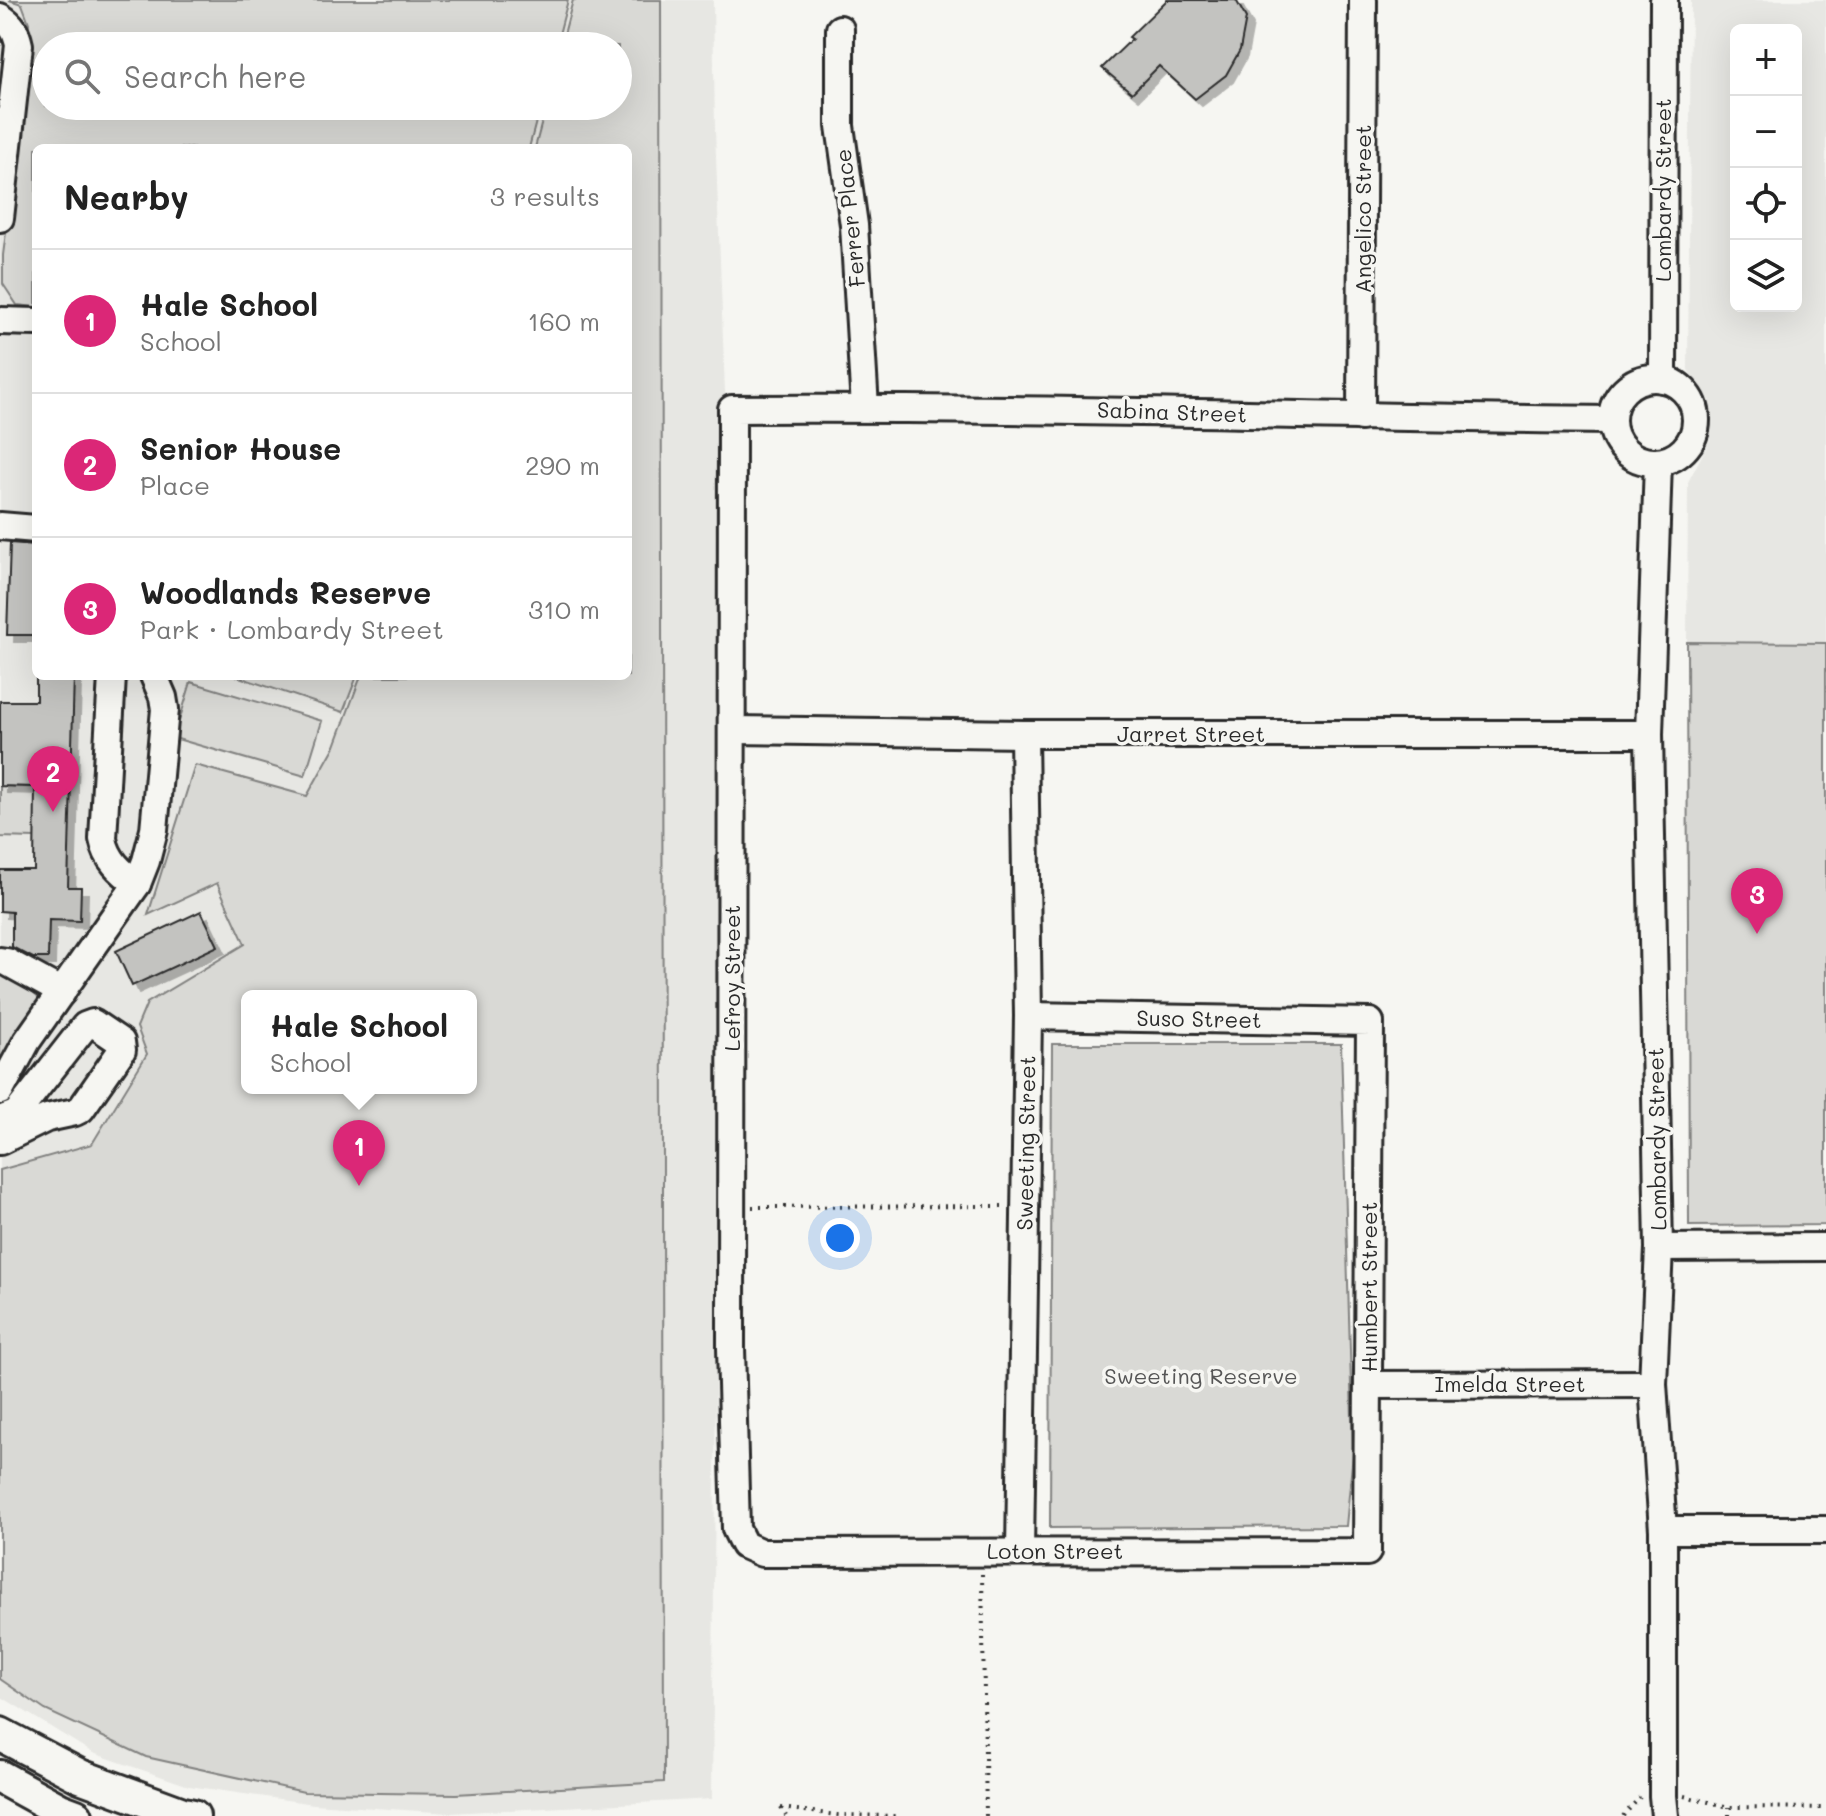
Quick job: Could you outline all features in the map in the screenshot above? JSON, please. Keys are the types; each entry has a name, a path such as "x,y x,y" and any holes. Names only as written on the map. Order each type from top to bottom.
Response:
{"main road":[{"path":"0,1734 80,1776 193,1816"},
{"path":"0,1777 76,1816"}],"street":[{"name":"Angelico Street","path":"1361,417 1363,0"},
{"name":"Lombardy Street","path":"1663,379 1664,0"},
{"path":"0,17 16,31 19,45 0,218"},
{"name":"Ferrer Place","path":"840,29 840,126 854,225 865,408"},
{"path":"0,321 32,322"},
{"path":"1663,379 1686,394 1696,421 1687,446 1679,454 1658,462 1644,461 1628,453 1618,443 1611,420 1621,393 1642,380 1663,379"},
{"name":"Sabina Street","path":"732,409 1088,410 1611,420"},
{"name":"Lefroy Street","path":"732,409 731,1348 736,1529 744,1545"},
{"name":"Lombardy Street","path":"1658,462 1649,734 1659,1248 1653,1384 1663,1530 1664,1806"},
{"path":"0,526 32,529"},
{"path":"112,680 103,839 112,862 137,884"},
{"path":"0,1091 27,1041 137,884 146,861 154,830 165,709 156,680"},
{"name":"Jarret Street","path":"733,730 1024,734 1649,734"},
{"name":"Sweeting Street","path":"1020,1551 1028,1016 1024,734"},
{"path":"0,961 62,992"},
{"name":"Suso Street","path":"1028,1016 1370,1022"},
{"name":"Humbert Street","path":"1367,1552 1370,1022"},
{"path":"0,1120 16,1114 85,1026 93,1023 121,1042 122,1050 81,1109 47,1118 0,1141"},
{"path":"1659,1248 1826,1247"},
{"name":"Imelda Street","path":"1368,1385 1653,1384"},
{"path":"1663,1530 1826,1530"},
{"name":"Loton Street","path":"744,1545 762,1553 1367,1552"}],"path":[{"path":"731,1207 1025,1206"},
{"path":"982,1551 986,1816"},
{"path":"1623,1816 1641,1795 1664,1806 1685,1796 1729,1807 1826,1808"},
{"path":"1729,1807 1729,1816"},
{"path":"786,1816 781,1808 837,1815 898,1816"}],"shaded area":[{"path":"0,0 713,0 725,392 712,1799 450,1813 314,1804 189,1786 93,1753 0,1696"},
{"path":"1691,0 1826,0 1826,643 1687,642 1688,482 1710,440 1710,400 1688,370"}],"green space":[{"path":"9,0 568,0 560,32 32,32 32,120 536,120 530,144 32,144 32,307 17,305 3,284 3,255 26,80 29,23 22,4"},
{"path":"573,0 661,0 664,1782 456,1794 304,1792 146,1757 45,1710 0,1679 0,1170 92,1144 147,1054 137,1027 147,1003 245,944 217,883 148,915 195,765 307,796 335,746 360,680 632,680 632,144 536,144 542,120 632,120 632,32 565,32"},
{"path":"1687,642 1826,643 1826,1225 1689,1226"},
{"path":"248,680 355,680 343,712"},
{"path":"191,682 322,721 305,776 174,738"},
{"path":"0,786 35,787 35,838 0,837"},
{"path":"0,968 41,1000 0,1064"},
{"name":"Sweeting Reserve","path":"1052,1044 1341,1044 1353,1453 1346,1526 1050,1528"}],"building":[{"path":"1167,0 1236,0 1246,18 1240,50 1226,75 1195,99 1159,66 1132,93 1102,68"},
{"path":"10,543 32,545 32,635 7,635"},
{"path":"36,680 74,680 68,887 81,887 80,921 49,920 48,958 33,958 12,947 12,912 0,911 0,870 34,870 35,787 0,786 0,701 36,701"},
{"path":"201,911 218,946 132,986 116,951"}],"place":[{"name":"Senior House","path":"53,812"},
{"name":"Woodlands Reserve","path":"1757,934"},
{"name":"Hale School","path":"359,1186"}]}
